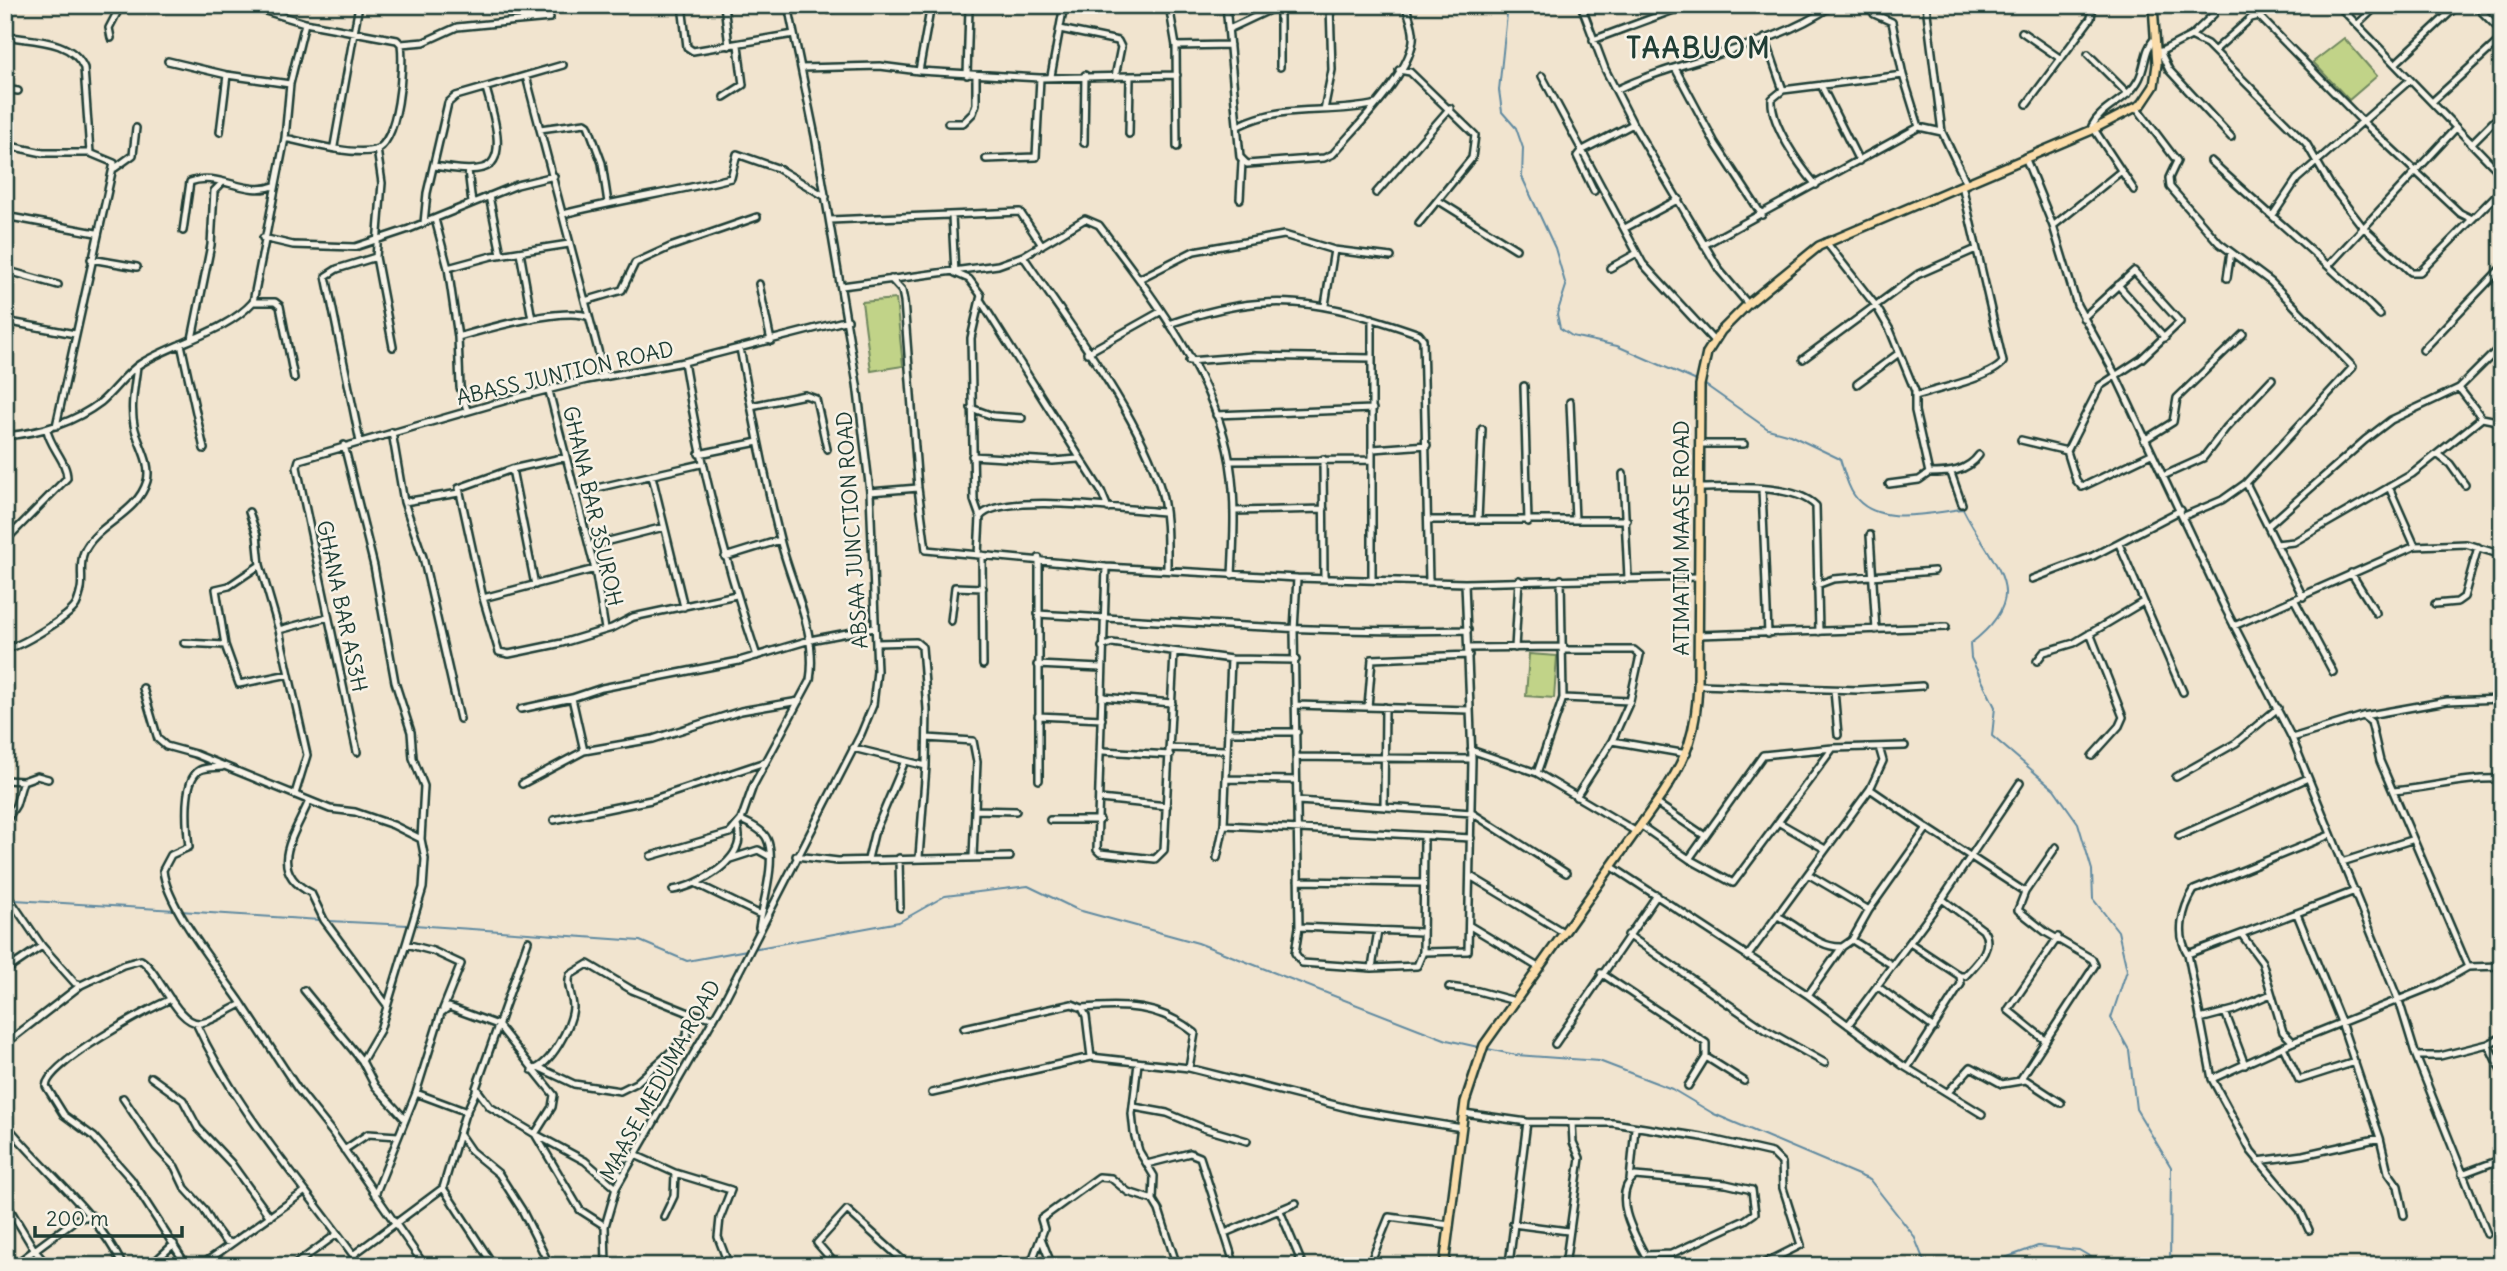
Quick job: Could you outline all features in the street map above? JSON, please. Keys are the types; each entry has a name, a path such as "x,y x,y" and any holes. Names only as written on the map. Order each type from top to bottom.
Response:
{"main road":[{"path":"2137,108 2154,86 2158,53 2153,5"},
{"name":"ATIMATIM MAASE ROAD","path":"1444,1266 1464,1113 1469,1086 1484,1045 1656,803 1687,754 1696,716 1698,685 1700,385 1702,370 1714,341 1748,304 1826,242 2092,130 2137,108"}],"street":[{"path":"111,38 110,28 121,5"},
{"path":"246,5 305,23 397,40 401,44 424,42 457,27 550,18"},
{"path":"334,146 359,5"},
{"path":"682,5 689,50 738,45 794,34"},
{"path":"724,5 729,46"},
{"name":"ABSAA JUNCTION ROAD","path":"752,946 853,748 875,698 876,643 870,492 848,320 827,197 788,5"},
{"path":"829,10 846,5"},
{"path":"919,71 931,5"},
{"path":"967,75 969,9 974,6 1026,5"},
{"path":"1051,76 1064,5"},
{"path":"1169,5 1176,46 1177,147"},
{"path":"1226,5 1242,162 1240,199"},
{"path":"1229,29 1280,5 1280,67"},
{"path":"1324,110 1332,71 1330,5"},
{"path":"1242,162 1329,157 1376,104 1399,70 1412,44 1413,32 1405,5"},
{"path":"1581,5 1593,40 1633,124 1720,271 1748,304"},
{"path":"1593,40 1687,5"},
{"path":"1616,90 1651,73 1675,68 1765,38 1833,5"},
{"path":"1871,5 1874,14 1892,22 1903,75 1919,127"},
{"path":"1916,396 2002,365 2003,355 1976,249 1964,183 1942,132 1926,5"},
{"path":"2027,104 2091,18 2093,5"},
{"path":"2212,5 2214,14 2192,36 2158,53 2169,70 2231,137"},
{"path":"2338,5 2502,174"},
{"path":"2358,24 2378,5"},
{"path":"2395,64 2458,5"},
{"path":"2475,5 2502,32"},
{"path":"2214,51 2251,18 2259,16 2361,120 2460,213 2472,219"},
{"path":"5,436 47,430 56,426 102,401 137,366 238,315 253,302 263,238 285,138 290,84 305,23"},
{"path":"1060,29 1118,41 1121,47 1115,77"},
{"path":"2022,32 2061,59"},
{"path":"5,36 67,47 80,57 85,68 90,153"},
{"path":"2192,36 2199,37 2214,51 2306,143 2315,161 2362,226 2416,274 2502,189"},
{"path":"2134,190 2092,130 2092,123 2100,113 2128,94 2140,78 2148,46 2155,37"},
{"path":"1765,38 1783,90"},
{"path":"2432,102 2502,38"},
{"path":"285,138 334,146 377,149 389,138 399,101 401,44"},
{"path":"724,97 743,85 738,45"},
{"path":"1176,46 1230,45"},
{"path":"2088,54 2128,94"},
{"path":"169,61 227,75 290,84"},
{"path":"424,223 448,103 456,96 563,65"},
{"path":"801,68 880,66 967,75 1041,78 1177,75"},
{"path":"1675,68 1715,143 1762,215"},
{"path":"1399,70 1410,72 1475,135 1476,147 1472,158 1419,223"},
{"path":"220,132 227,75"},
{"path":"948,123 963,123 973,113 976,75"},
{"path":"1084,143 1085,75"},
{"path":"1815,185 1790,149 1772,107 1772,99 1783,90 1903,75"},
{"path":"526,76 604,377"},
{"path":"1542,76 1646,268 1714,341"},
{"path":"986,159 1036,157 1041,78"},
{"path":"1129,134 1130,78"},
{"path":"2273,215 2289,187 2315,161 2410,80"},
{"path":"1821,85 1859,161"},
{"path":"434,166 468,170 488,166 498,148 486,88"},
{"path":"5,89 18,91"},
{"path":"1238,127 1264,114 1278,111 1324,110 1376,104"},
{"path":"1376,192 1403,166 1450,108"},
{"path":"2032,579 2119,544 2182,513 2222,500 2246,483 2353,367 2271,282 2219,243 2170,187 2169,178 2177,161 2137,108"},
{"path":"2471,144 2502,113"},
{"path":"540,129 585,123 588,125 602,163 608,203"},
{"path":"1594,191 1577,158 1581,151 1633,124"},
{"path":"1704,245 1919,127 1942,132"},
{"path":"56,426 96,233 115,168 133,155 136,128"},
{"path":"2329,265 2362,226 2456,128"},
{"path":"5,162 7,145 43,153 90,153 111,160 115,168"},
{"path":"377,149 382,183 375,242 376,257 393,346"},
{"path":"563,214 608,203 661,195 731,177 737,154 776,167 827,197"},
{"path":"2025,158 2053,226 2069,288 2115,374 2234,626 2292,738 2398,999 2416,1056 2487,1234"},
{"path":"2211,161 2253,201 2273,215 2329,265 2380,315"},
{"path":"468,170 471,203"},
{"path":"2053,226 2120,172"},
{"path":"263,238 329,248 375,242 489,196 554,176"},
{"path":"183,231 190,181 223,182 252,191 274,186"},
{"path":"192,339 211,245 214,191 223,182"},
{"path":"489,196 501,254"},
{"path":"1625,228 1679,199"},
{"path":"1439,201 1516,248"},
{"path":"830,220 888,215 952,216 1020,212 1042,245"},
{"path":"2460,213 2463,228"},
{"path":"5,216 96,233"},
{"path":"952,216 955,273"},
{"path":"584,301 624,288 635,263 670,247 757,217"},
{"path":"435,219 448,268 458,337 460,387 467,410"},
{"path":"842,286 955,273 998,265 1023,256 1085,219 1092,220 1139,279 1169,324 1216,415 1230,461 1235,511 1232,575"},
{"path":"1139,279 1194,251 1284,235 1334,250 1391,257"},
{"path":"1826,242 1876,306 1899,353 1916,396 1915,411 1929,473"},
{"path":"448,268 501,254 569,244"},
{"path":"1803,359 1917,275 1976,249"},
{"path":"1325,304 1334,250"},
{"path":"520,252 532,319"},
{"path":"1610,268 1637,253"},
{"path":"2227,278 2231,253"},
{"path":"1023,256 1130,420 1152,463 1165,512 1167,570"},
{"path":"360,442 326,276 337,269 376,257"},
{"path":"91,259 137,267"},
{"path":"2423,350 2502,267"},
{"path":"5,270 58,285"},
{"path":"955,273 976,286 981,301 1078,459 1101,491 1108,508"},
{"path":"2083,318 2130,273 2137,273 2180,322 2165,338 2128,368 2115,374 2095,393 2067,451 2076,480 2082,487 2151,454"},
{"path":"891,279 902,291 904,300 924,548 1106,567 1297,578 1465,583 1698,577"},
{"path":"759,284 771,341"},
{"path":"2118,285 2165,338"},
{"path":"981,301 971,338 971,408 974,500 980,517 983,665"},
{"path":"1169,324 1208,311 1279,301 1325,304 1372,318 1423,339 1429,581"},
{"path":"253,302 275,302 280,306 294,378"},
{"path":"458,337 532,319 576,312 589,317"},
{"path":"1087,353 1160,312"},
{"path":"1372,318 1372,580"},
{"name":"ABASS JUNTION ROAD","path":"297,467 301,459 467,410 604,377 684,362 848,320"},
{"path":"5,321 75,334"},
{"path":"2144,440 2171,424 2175,418 2176,398 2243,334"},
{"path":"181,344 204,449"},
{"path":"2268,526 2384,426 2459,388 2502,345"},
{"path":"730,859 739,836 742,810 810,680 813,662 810,640 780,540 740,348"},
{"path":"1857,384 1899,353"},
{"path":"1189,360 1254,356 1372,358"},
{"path":"684,362 701,464 736,595 757,656"},
{"path":"5,649 34,639 71,612 81,587 84,552 104,528 131,507 147,481 148,469 138,441 132,408 137,366"},
{"path":"2163,476 2200,461 2272,379"},
{"path":"1524,386 1528,522"},
{"path":"2459,388 2482,418"},
{"name":"GHANA BAR 3SUROH","path":"549,391 595,569 605,629"},
{"path":"751,406 805,395 816,398 827,449"},
{"path":"1570,402 1575,520"},
{"path":"971,408 993,416 1022,418"},
{"path":"1216,415 1373,409"},
{"path":"2276,544 2288,545 2389,487 2482,418 2500,419"},
{"path":"1478,520 1482,429"},
{"path":"5,541 67,478 66,471 50,444 47,430"},
{"path":"392,432 404,502 423,557 460,719"},
{"path":"2021,440 2067,451"},
{"path":"699,454 758,442"},
{"path":"1700,444 1744,444"},
{"path":"344,445 374,566 395,682 411,732 413,758 424,786 421,839 425,877 380,1030 362,1061"},
{"path":"1373,449 1427,445"},
{"path":"2437,454 2450,464 2465,485"},
{"path":"1889,484 1919,480 1929,473 1951,473 1973,463 1979,455"},
{"path":"972,456 1053,461 1078,459"},
{"path":"566,457 512,469 461,486 459,493 498,651 503,654 562,643 633,617 736,595"},
{"path":"1323,459 1324,577"},
{"path":"1230,461 1372,460"},
{"path":"575,493 701,464"},
{"name":"GHANA BAR AS3H","path":"297,467 357,752"},
{"path":"512,469 535,584"},
{"path":"1951,473 1962,504"},
{"path":"1623,474 1628,578"},
{"path":"652,476 684,607"},
{"path":"2246,483 2303,597"},
{"path":"2389,487 2415,546"},
{"path":"870,492 918,488"},
{"path":"1700,488 1762,489 1796,494 1810,500 1818,508 1819,632"},
{"path":"1762,489 1768,634"},
{"path":"404,502 459,493"},
{"path":"980,517 989,508 1032,502 1165,512"},
{"path":"1235,511 1324,509"},
{"path":"249,512 257,535 260,565 279,630 307,755 295,794"},
{"path":"1428,520 1627,520"},
{"path":"589,546 664,527"},
{"path":"1870,535 1876,629"},
{"path":"725,557 780,540"},
{"path":"2234,626 2415,546 2449,543 2478,547 2502,555"},
{"path":"2119,544 2183,692"},
{"path":"2435,604 2456,602 2464,597 2478,547"},
{"path":"1039,558 1039,779"},
{"path":"260,565 229,586 216,589 225,645 239,684 289,674"},
{"path":"1106,567 1101,668 1103,751 1098,852 1155,859 1164,850 1174,653"},
{"path":"483,598 595,569"},
{"path":"1818,569 1833,579"},
{"path":"1817,585 1833,579 1934,570"},
{"path":"2351,573 2376,613"},
{"path":"1297,578 1294,630 1299,927 1294,953 1302,963 1372,968 1417,966 1423,952 1421,932 1424,836"},
{"path":"1537,773 1563,698 1561,579"},
{"path":"1515,648 1519,580"},
{"path":"1423,952 1468,951 1472,877 1472,759 1465,583"},
{"path":"951,621 955,587 982,588"},
{"path":"2295,601 2333,672"},
{"path":"2037,661 2044,652 2074,643 2143,602"},
{"path":"1038,614 1294,630 1468,629"},
{"path":"279,630 328,617"},
{"path":"1699,635 1946,627"},
{"path":"521,709 603,688 757,656 810,640 874,628"},
{"path":"2090,633 2123,717 2092,756"},
{"path":"876,643 916,642 922,647 928,738 919,857"},
{"path":"184,643 225,645"},
{"path":"1102,647 1121,643 1174,653 1231,659 1296,660"},
{"path":"1469,648 1639,652 1630,701 1612,741 1576,797"},
{"path":"1368,707 1372,659 1468,655"},
{"path":"1217,858 1224,825 1224,750 1231,659"},
{"path":"1037,665 1101,668"},
{"path":"1698,685 1834,690 1922,687"},
{"path":"2292,738 2363,716 2446,701 2500,699 2502,687"},
{"path":"143,688 162,743 309,801 367,815 421,839"},
{"path":"1834,690 1838,735"},
{"path":"1102,697 1172,703"},
{"path":"572,698 584,751"},
{"path":"1563,698 1630,701"},
{"path":"522,784 584,751 653,739 741,710 799,701"},
{"path":"1296,705 1469,710"},
{"path":"1384,805 1385,708"},
{"path":"2176,777 2236,743 2278,708"},
{"path":"1038,716 1102,719"},
{"path":"2363,716 2371,722 2380,761 2411,839 2468,967"},
{"path":"1227,732 1297,732"},
{"path":"928,738 973,741 976,762 973,857"},
{"path":"1612,741 1687,754"},
{"path":"1689,859 1763,755 1833,748 1905,746"},
{"path":"1747,957 1870,789 1883,761 1879,747"},
{"path":"853,748 926,766"},
{"path":"1471,750 1537,773 1733,883 1833,748"},
{"path":"1103,751 1224,750"},
{"path":"1296,757 1472,759"},
{"path":"868,859 874,834 905,761"},
{"path":"554,820 651,800 765,762"},
{"path":"225,767 203,769 194,776 187,800 189,846 171,855 163,870 170,894 212,965 425,1266"},
{"path":"5,779 23,781 37,776 48,779"},
{"path":"2179,836 2308,778"},
{"path":"2393,791 2439,787 2479,778 2502,779"},
{"path":"1226,779 1296,780"},
{"path":"5,823 16,805 23,781"},
{"path":"1848,1025 1942,899 2020,783"},
{"path":"1870,789 2025,892"},
{"path":"1100,799 1167,806"},
{"path":"309,801 285,857 287,872 298,888 311,893 324,920 387,1005"},
{"path":"1298,801 1472,813 1566,873"},
{"path":"1656,803 1704,836"},
{"path":"975,810 1016,811"},
{"path":"1050,820 1100,820"},
{"path":"1778,822 1825,849"},
{"path":"739,823 762,833 767,839 769,856 757,936"},
{"path":"651,856 730,833 739,823"},
{"path":"1224,825 1471,838"},
{"path":"1808,995 1842,947 1852,940 1927,828"},
{"path":"2309,1230 2300,1210 2258,1161 2213,1079 2188,954 2181,943 2186,908 2194,890 2330,835"},
{"path":"2342,862 2411,839"},
{"path":"2020,1080 2095,965 2092,959 2047,933 2018,910 2025,892 2056,847"},
{"path":"673,890 697,884 710,877 730,859 758,850 769,856"},
{"path":"2502,851 2502,863"},
{"path":"796,856 838,861 919,857 1010,857"},
{"path":"899,858 900,908"},
{"path":"1611,866 1808,995 1908,1067 1982,1114"},
{"path":"1808,874 1869,911"},
{"path":"1472,877 1563,932"},
{"path":"1298,881 1422,883"},
{"path":"697,884 761,915"},
{"path":"2188,954 2355,891"},
{"path":"5,892 42,946 75,983 81,985"},
{"path":"1555,1044 1601,973 1657,895"},
{"path":"1910,943 1960,976 1965,976 1981,958 1988,946 1983,930 1942,899"},
{"path":"5,909 14,903"},
{"path":"2297,914 2355,1062 2380,1138 2388,1172 2398,1186 2404,1215"},
{"path":"1777,916 1801,928 1821,943 1842,947"},
{"path":"1470,926 1538,967"},
{"path":"1299,927 1421,932"},
{"path":"1372,968 1378,930"},
{"path":"1628,935 1766,1030 1825,1063"},
{"path":"2242,935 2262,962 2283,1032 2293,1042"},
{"path":"2045,1040 2008,1010 2057,937"},
{"path":"1852,940 1892,965"},
{"path":"353,1255 443,1188 528,941"},
{"path":"375,1195 416,1093 443,1009 461,964 433,951 406,944"},
{"path":"5,971 42,946"},
{"name":"MAASE MEDUMA ROAD","path":"606,1266 605,1226 616,1188 714,1018 752,946"},
{"path":"5,1044 81,985 123,965 141,960 151,968 186,1018 196,1023 205,1022 242,1004"},
{"path":"540,1068 556,1046 572,1014 570,975 588,964 632,990 689,1013 714,1018"},
{"path":"2213,1079 2283,1046 2438,984 2468,967 2502,966"},
{"path":"1601,973 1706,1043 1706,1056 1688,1086"},
{"path":"1908,1067 1961,984 1960,976"},
{"path":"1877,986 1934,1028"},
{"path":"1450,988 1478,991 1515,1001"},
{"path":"304,990 362,1061 375,1086 405,1119"},
{"path":"2200,1018 2225,1012 2271,994"},
{"path":"171,999 81,1050 54,1070 46,1086 64,1115 86,1130 124,1170 187,1266"},
{"path":"964,1028 1072,1004 1082,1008 1119,1005 1146,1007 1183,1022 1195,1032 1189,1068"},
{"path":"443,1009 449,1007 498,1025 554,1095 552,1107 535,1134"},
{"path":"1082,1008 1086,1016 1091,1057"},
{"path":"2225,1012 2245,1065"},
{"path":"532,1070 540,1068 574,1084 620,1091 636,1083 687,1037 689,1013"},
{"path":"196,1023 212,1057 304,1192 361,1266"},
{"path":"2416,1056 2440,1056 2488,1044 2502,1037"},
{"path":"2488,1044 2502,1073"},
{"path":"2283,1046 2299,1080 2355,1062"},
{"path":"1706,1056 1744,1081"},
{"path":"932,1093 1091,1057 1189,1068 1359,1111 1462,1128"},
{"path":"1138,1063 1134,1133 1139,1151 1155,1180 1153,1200 1159,1210 1177,1266"},
{"path":"1949,1091 1971,1067 2002,1084 2020,1080 2031,1083 2061,1103"},
{"path":"152,1077 183,1100 198,1128 231,1163 270,1217"},
{"path":"477,1089 490,1107 585,1161 616,1188"},
{"path":"416,1093 467,1112"},
{"path":"123,1098 156,1147 175,1167 185,1188 218,1232 232,1243"},
{"path":"1134,1107 1167,1113 1203,1128 1247,1140"},
{"path":"1464,1113 1527,1122 1613,1123 1702,1136 1772,1153 1780,1158 1783,1188 1801,1247 1759,1266"},
{"path":"1508,1264 1527,1122"},
{"path":"5,1123 38,1164 91,1215 109,1238 123,1266"},
{"path":"1565,1266 1568,1231 1580,1164 1572,1123"},
{"path":"1635,1128 1625,1205 1629,1225 1651,1266"},
{"path":"535,1134 580,1210 605,1226"},
{"path":"344,1150 368,1135 398,1136"},
{"path":"460,1135 471,1151 499,1174 522,1210 551,1266"},
{"path":"2258,1161 2314,1153 2380,1138"},
{"path":"1147,1164 1190,1153 1200,1157 1235,1266"},
{"path":"622,1177 615,1169 620,1157 633,1157 731,1190 720,1218 718,1237 729,1266"},
{"path":"2462,1174 2502,1159"},
{"path":"664,1217 674,1196 676,1173"},
{"path":"1630,1180 1635,1176 1726,1184 1749,1188 1753,1196 1755,1213 1745,1220 1671,1254 1646,1255"},
{"path":"1030,1266 1041,1238 1041,1219 1099,1177 1111,1178 1128,1192 1153,1200"},
{"path":"443,1188 494,1266"},
{"path":"200,1266 304,1192"},
{"path":"5,1201 35,1251 48,1266"},
{"path":"1225,1233 1296,1203"},
{"path":"836,1266 817,1243 847,1210 909,1266"},
{"path":"1280,1211 1303,1266"},
{"path":"13,1266 75,1220 91,1215"},
{"path":"1369,1266 1389,1217 1450,1224"},
{"path":"1513,1224 1568,1231"},
{"path":"294,1265 337,1234"},
{"path":"1041,1238 1052,1266"},
{"path":"150,1266 174,1244"},
{"path":"992,1266 998,1260 1019,1266"}],"green space":[{"path":"2344,38 2377,76 2349,100 2313,62"},
{"path":"896,299 903,366 871,371 862,302"},
{"path":"1529,654 1557,656 1554,698 1526,696"}],"waterway":[{"path":"1508,5 1499,90 1502,112 1516,128 1523,148 1522,177 1555,248 1566,286 1557,314 1560,328 1572,336 1617,346 1699,382"},
{"path":"1704,384 1768,429 1790,435 1840,459 1854,495 1876,512 1905,516 1963,509 2003,578 2005,593 2002,609 1990,626 1970,644 1971,658 1995,707 1992,736 2054,789 2078,823 2092,870 2093,899 2118,931 2127,970 2111,1018 2129,1050 2136,1109 2171,1167 2170,1266"},
{"path":"414,925 640,941 687,961 899,922 945,896 1028,886 1078,910 1198,943 1447,1040 1478,1047"},
{"path":"15,900 175,910"},
{"path":"180,911 320,920"},
{"path":"329,921 408,925"},
{"path":"1488,1049 1516,1055 1599,1061 1672,1089 1714,1114 1870,1180 1914,1236 1926,1266"},
{"path":"1983,1266 2038,1246 2079,1250 2106,1266"}],"district":[{"name":"TAABUOM","path":"1699,48"}]}
